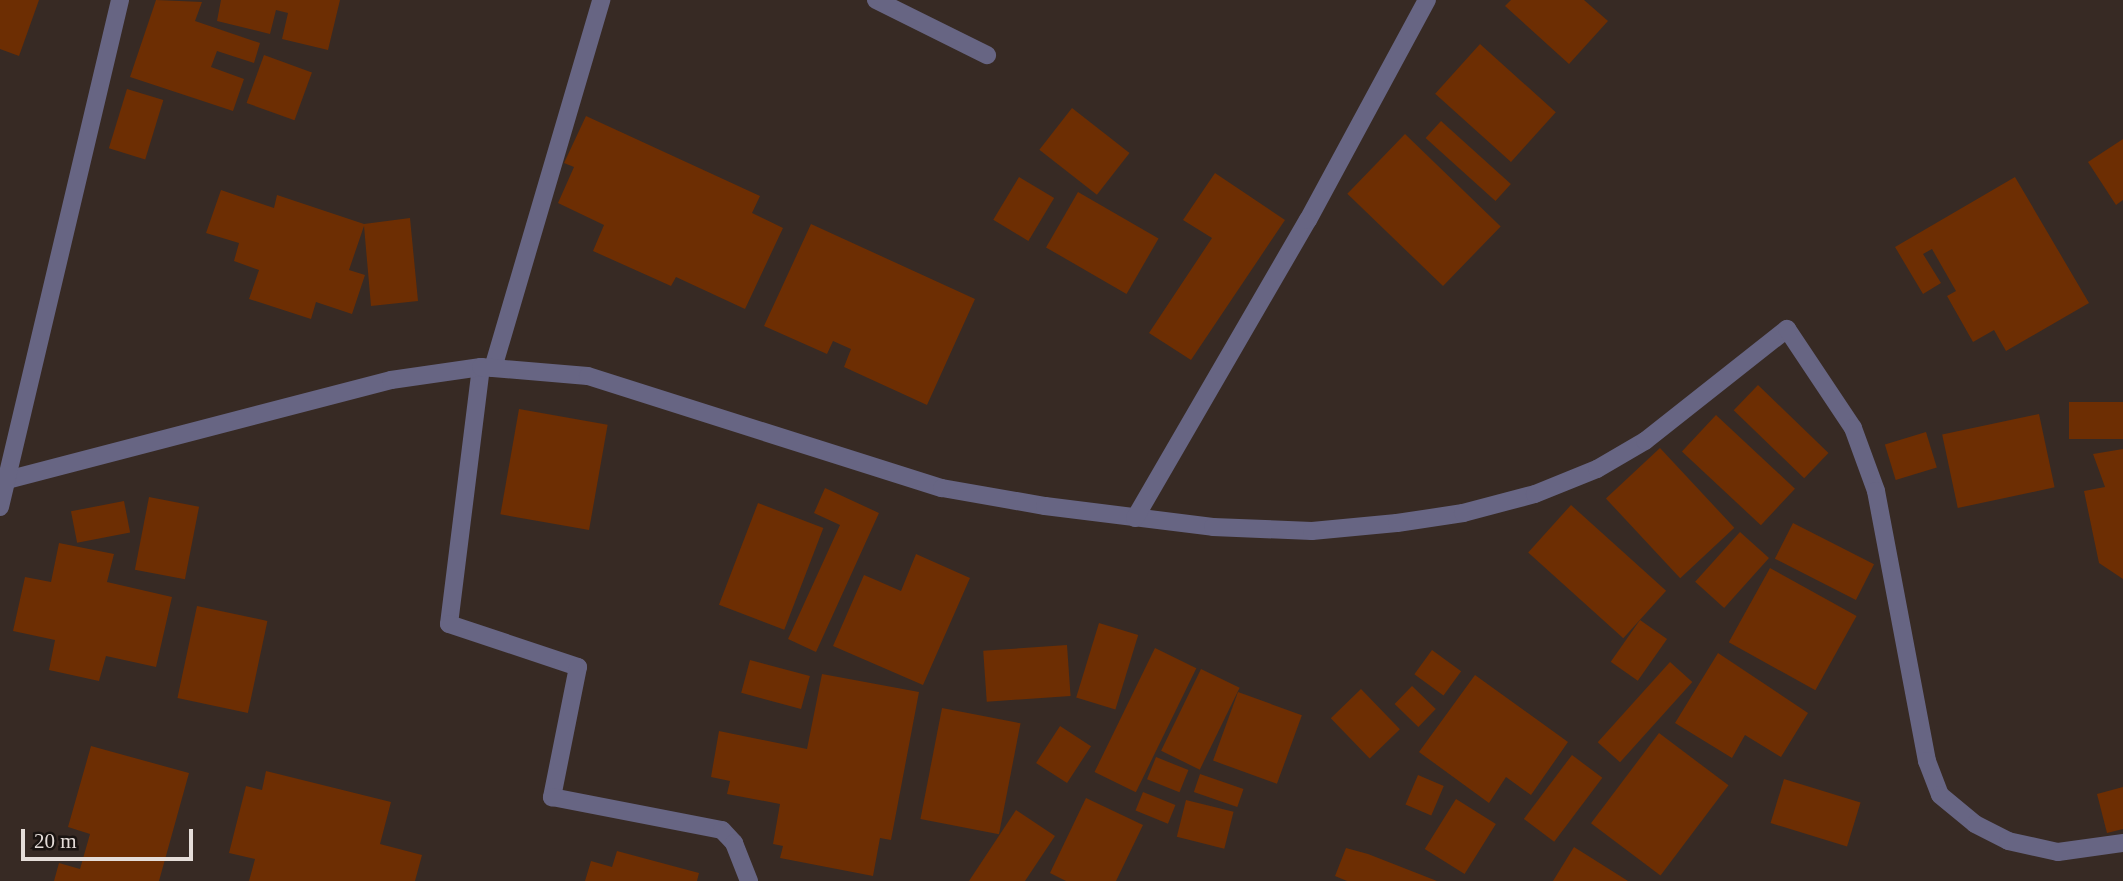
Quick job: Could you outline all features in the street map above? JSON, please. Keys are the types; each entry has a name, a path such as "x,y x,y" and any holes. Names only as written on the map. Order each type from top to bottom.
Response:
{"street":[{"path":"0,507 120,0"},
{"path":"601,0 487,367 449,624 578,667 552,797 722,830 734,843 749,881"},
{"path":"876,0 988,55"},
{"path":"1135,517 1308,220 1427,0"},
{"path":"7,480 391,380 487,367 589,376 942,488 1045,506 1213,527 1312,531 1397,523 1463,513 1535,494 1597,469 1645,441 1787,329 1853,428 1877,491 1927,761 1940,795 1975,824 2008,841 2059,852 2123,843"}],"building":[{"path":"0,0 39,0 19,56 0,49"},
{"path":"156,0 202,2 195,21 260,43 254,63 217,51 211,67 244,79 233,111 130,77"},
{"path":"221,0 340,0 328,50 282,39 288,13 276,10 270,34 217,21"},
{"path":"1511,0 1584,0 1608,21 1569,64 1505,6"},
{"path":"1480,44 1556,112 1511,162 1435,94"},
{"path":"264,55 312,72 294,120 247,103"},
{"path":"127,89 163,100 145,159 109,148"},
{"path":"1072,108 1130,153 1097,195 1039,150"},
{"path":"586,116 760,196 752,213 783,228 745,309 676,277 671,286 593,251 604,225 558,203 574,167 564,163"},
{"path":"1441,121 1511,184 1495,201 1426,138"},
{"path":"1405,134 1501,226 1443,286 1347,194"},
{"path":"2123,139 2123,200 2116,205 2088,162"},
{"path":"1215,173 1285,220 1191,360 1149,333 1212,238 1183,220"},
{"path":"1019,177 1054,198 1028,241 993,220"},
{"path":"2015,177 2089,303 2006,351 1994,330 1973,342 1947,296 1956,291 1932,249 1923,254 1941,283 1923,294 1895,247"},
{"path":"221,190 274,208 277,195 364,224 410,218 418,301 371,306 364,226 349,270 365,275 352,314 316,302 311,319 249,299 259,270 234,261 239,243 206,233"},
{"path":"1078,192 1159,238 1127,294 1046,247"},
{"path":"811,224 975,299 927,405 844,367 851,349 833,341 827,354 764,326"},
{"path":"1758,385 1828,453 1804,478 1734,410"},
{"path":"2069,402 2123,402 2123,439 2069,439"},
{"path":"519,409 608,425 589,530 500,514"},
{"path":"2039,414 2055,487 1958,508 1942,435"},
{"path":"1716,415 1795,489 1761,525 1682,452"},
{"path":"1926,432 1937,467 1896,480 1885,445"},
{"path":"1660,448 1734,528 1680,578 1606,498"},
{"path":"2123,449 2123,579 2099,563 2084,491 2105,487 2093,454"},
{"path":"825,488 879,513 816,652 788,639 840,525 814,513"},
{"path":"149,497 199,507 185,579 135,570"},
{"path":"124,501 130,532 77,543 71,511"},
{"path":"758,503 823,528 784,630 719,605"},
{"path":"1571,505 1666,591 1623,638 1528,553"},
{"path":"1793,523 1874,564 1856,600 1775,559"},
{"path":"1740,532 1769,558 1724,608 1695,582"},
{"path":"59,543 114,554 107,582 172,597 156,667 106,656 99,681 49,670 55,640 13,631 25,577 51,582"},
{"path":"916,554 970,578 923,685 833,646 864,575 901,591"},
{"path":"1770,568 1857,616 1815,690 1729,642"},
{"path":"197,606 267,621 248,713 177,698"},
{"path":"1640,620 1667,639 1638,681 1611,662"},
{"path":"1099,623 1138,635 1115,710 1076,698"},
{"path":"1067,645 1071,696 987,702 983,651"},
{"path":"1155,648 1196,668 1136,792 1095,772"},
{"path":"1432,650 1461,671 1443,695 1414,674"},
{"path":"1718,653 1808,713 1781,757 1745,735 1732,758 1675,723"},
{"path":"750,660 810,676 801,709 741,693"},
{"path":"1670,662 1692,682 1620,762 1598,742"},
{"path":"1201,669 1240,688 1200,770 1161,751"},
{"path":"822,674 919,692 891,840 880,838 873,876 780,858 783,846 773,844 780,804 727,794 730,781 711,777 719,731 807,749"},
{"path":"1475,675 1568,742 1531,795 1506,777 1489,803 1419,752"},
{"path":"1412,686 1436,709 1418,727 1395,704"},
{"path":"1361,689 1400,729 1370,758 1331,718"},
{"path":"1238,692 1302,715 1277,784 1213,761"},
{"path":"942,708 1021,723 999,834 920,819"},
{"path":"1060,726 1091,746 1067,783 1036,763"},
{"path":"1659,733 1728,785 1660,876 1591,823"},
{"path":"91,746 189,773 159,881 54,881 59,863 80,869 90,834 68,827"},
{"path":"1572,755 1602,778 1554,842 1524,819"},
{"path":"1156,757 1188,770 1179,792 1147,779"},
{"path":"266,771 391,802 380,844 422,855 415,881 249,881 255,859 229,853 246,786 262,790"},
{"path":"1200,774 1243,789 1237,807 1194,792"},
{"path":"1418,775 1444,786 1431,815 1405,804"},
{"path":"1784,779 1861,802 1847,846 1771,823"},
{"path":"2123,787 2123,829 2107,833 2097,794"},
{"path":"1143,792 1175,805 1168,824 1136,811"},
{"path":"1086,798 1143,825 1116,881 1066,881 1050,873"},
{"path":"1456,799 1496,824 1465,874 1425,849"},
{"path":"1186,800 1234,812 1224,849 1177,837"},
{"path":"1016,810 1055,836 1025,881 969,881"},
{"path":"1574,847 1628,881 1553,881"},
{"path":"1346,848 1437,881 1347,881 1335,876"},
{"path":"617,851 699,873 697,881 585,881 591,861 612,867"}]}
